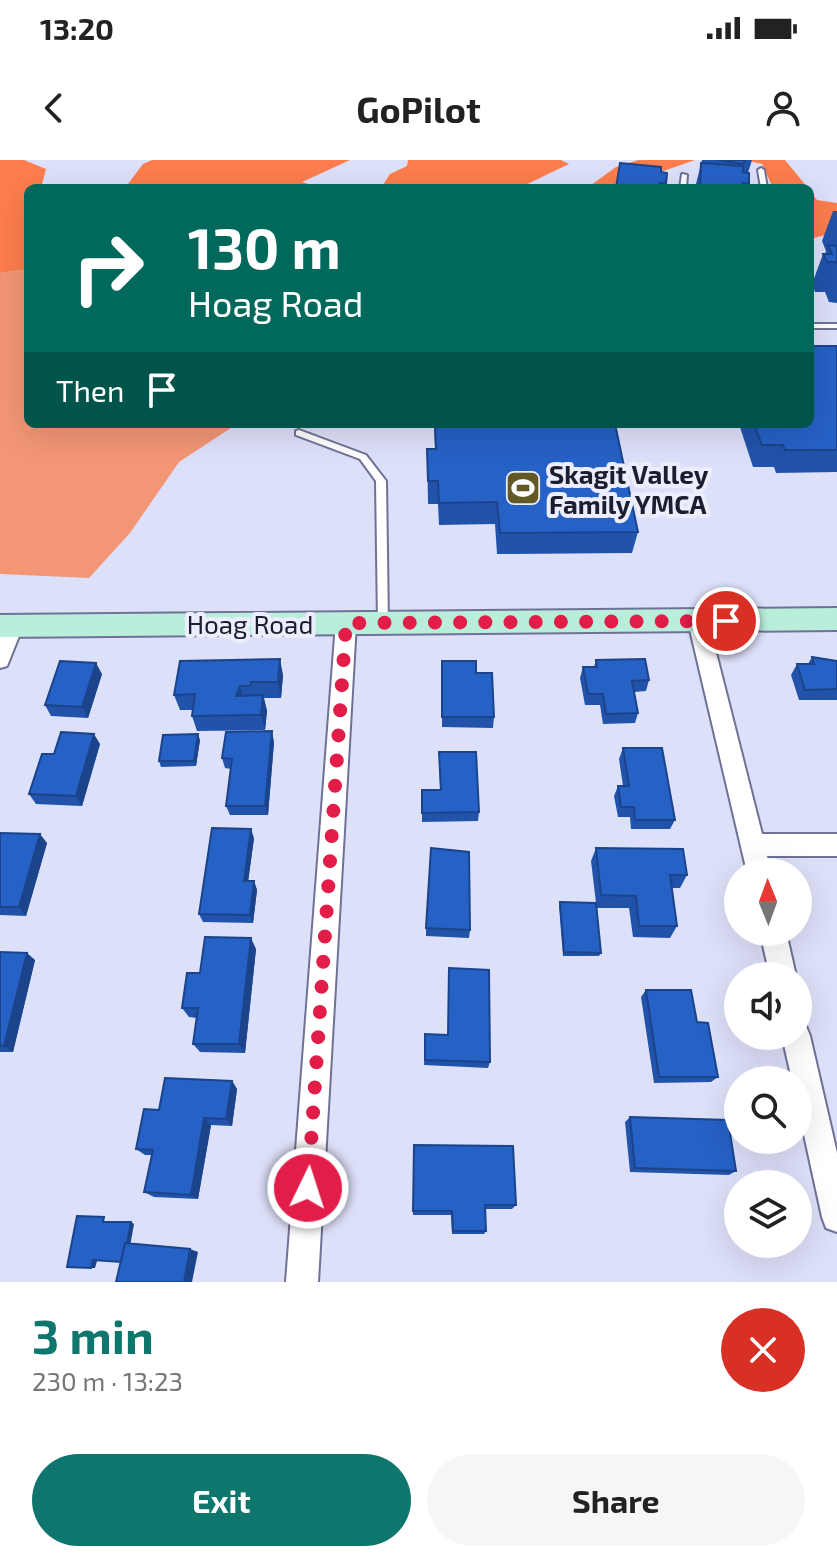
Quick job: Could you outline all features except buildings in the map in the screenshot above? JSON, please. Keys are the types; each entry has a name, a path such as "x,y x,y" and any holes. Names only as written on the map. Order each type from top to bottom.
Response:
{"street":[{"name":"Hoag Road","path":"6,626 837,619"},
{"path":"698,621 756,858"},
{"path":"302,1282 346,623"},
{"path":"0,660 6,626"},
{"path":"753,845 837,845"},
{"path":"799,1050 837,1217"}],"lane":[{"path":"761,170 763,184"},
{"path":"683,184 684,175"},
{"path":"814,326 837,326"},
{"path":"299,433 355,454 371,464 381,481 383,623"}],"shaded area":[{"path":"0,160 24,160 46,169 42,184 24,184 24,270 0,273"},
{"path":"152,160 350,160 302,182 309,184 128,184 143,164"},
{"path":"408,160 561,160 569,164 527,184 384,184 390,174 407,166"},
{"path":"638,160 695,160 626,184 593,184 616,167"},
{"path":"745,160 785,160 805,184 771,184 762,164"},
{"path":"814,196 817,200 837,203 837,232 814,238"},
{"path":"24,270 24,428 231,428 179,462 130,533 89,578 0,574 0,273"}],"place":[{"name":"Skagit Valley Family YMCA","path":"523,488"}],"route":[{"path":"308,1188 346,623 726,621"}]}
